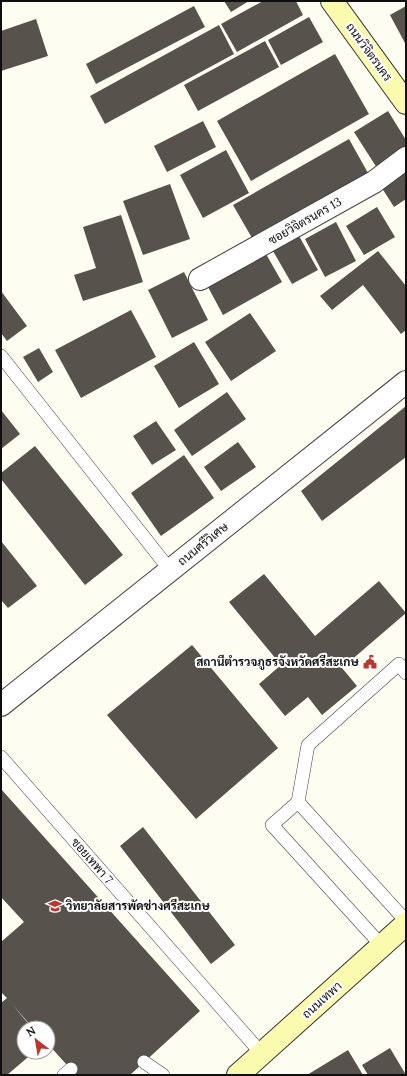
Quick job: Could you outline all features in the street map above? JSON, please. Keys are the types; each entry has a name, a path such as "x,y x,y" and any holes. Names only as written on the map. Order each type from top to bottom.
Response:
{"main road":[{"name":"ถนนวิจิตรนคร","path":"332,1 406,103"},
{"name":"ถนนเทพา","path":"238,1075 406,923"}],"street":[{"name":"ซอยวิจิตรนคร 13","path":"200,279 374,182 406,158"},
{"name":"ถนนศรีวิเศษ","path":"1,705 406,382"}],"lane":[{"path":"1,356 170,570"},
{"path":"382,946 272,825 298,802 308,745 399,664 406,672"},
{"name":"ซอยเทพา 7","path":"1,757 262,1054"},
{"path":"298,802 406,923"},
{"path":"144,1062 163,1075"}],"building":[{"path":"224,1 249,1 231,12"},
{"path":"263,1 296,1 303,15 237,52 221,24"},
{"path":"194,6 205,27 96,84 86,64"},
{"path":"406,6 406,45 390,15"},
{"path":"309,17 323,42 281,65 268,40"},
{"path":"36,19 48,56 1,71 1,31"},
{"path":"219,25 234,54 105,124 90,96"},
{"path":"265,41 279,67 198,111 184,85"},
{"path":"335,54 369,114 251,181 217,121"},
{"path":"388,111 406,140 406,150 377,168 354,132"},
{"path":"203,121 216,147 167,172 154,146"},
{"path":"349,139 368,173 252,238 233,205"},
{"path":"226,150 249,193 203,218 180,175"},
{"path":"406,168 406,199 394,207 380,185"},
{"path":"170,184 190,239 143,255 123,201"},
{"path":"377,207 395,237 364,255 346,226"},
{"path":"121,215 143,282 83,301 74,275 96,268 83,227"},
{"path":"336,222 356,261 325,277 305,239"},
{"path":"299,236 318,270 292,284 273,251"},
{"path":"378,251 406,286 406,330 401,334 363,285 332,310 320,296"},
{"path":"266,254 282,282 223,315 208,287"},
{"path":"184,272 208,320 172,338 148,290"},
{"path":"1,291 27,326 7,341 1,333"},
{"path":"131,310 156,357 81,398 55,350"},
{"path":"250,313 276,351 231,381 205,342"},
{"path":"194,342 219,384 179,408 154,366"},
{"path":"39,348 53,372 38,382 23,357"},
{"path":"227,392 246,419 192,456 174,430"},
{"path":"406,406 406,457 322,521 301,491"},
{"path":"1,410 20,434 1,449"},
{"path":"156,421 176,450 152,465 133,436"},
{"path":"238,442 256,467 221,491 204,467"},
{"path":"35,446 123,555 85,585 1,479 1,473"},
{"path":"184,455 214,498 161,536 131,493"},
{"path":"1,541 37,586 8,608 1,600"},
{"path":"264,574 315,636 379,581 406,613 342,668 357,686 322,715 308,697 285,716 259,684 281,665 229,602"},
{"path":"192,645 278,748 196,819 107,715"},
{"name":"วิทยาลัยสารพัดช่างศรีสะเกษ","path":"1,789 200,1011 130,1075 76,1075 56,1053 56,1020 26,1020 12,1004 25,1020 16,1020 16,1060 25,1060 7,1075 1,1075 1,1003 7,998 1,992 1,942 24,922 1,897"},
{"path":"143,827 235,945 211,964 120,846"},
{"path":"390,1048 406,1075 368,1075 362,1065"},
{"path":"348,1050 363,1075 307,1075"}],"place":[{"name":"สถานีตำรวจภูธรจังหวัดศรีสะเกษ","path":"370,662"},
{"name":"วิทยาลัยสารพัดช่างศรีสะเกษ","path":"55,906"}]}
